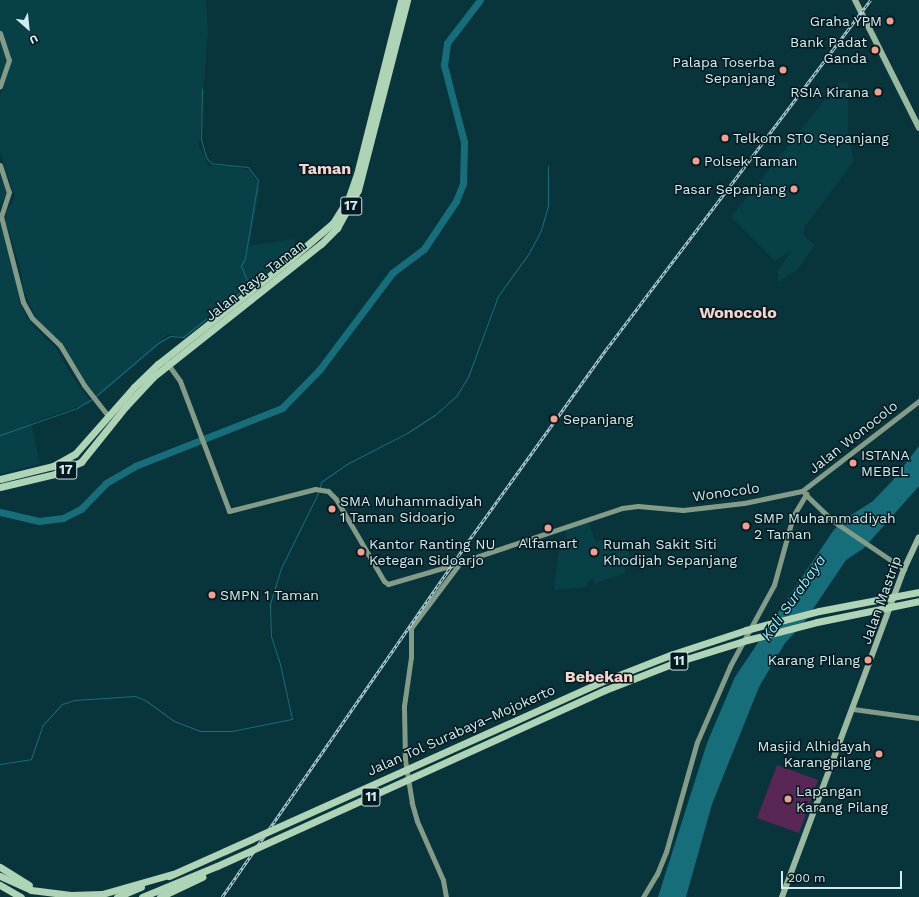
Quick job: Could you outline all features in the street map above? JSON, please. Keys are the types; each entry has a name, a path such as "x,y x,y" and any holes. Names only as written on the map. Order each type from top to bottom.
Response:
{"highway":[{"name":"Jalan Raya Taman","path":"0,479 66,460 85,445 108,416 163,364 319,237 339,215 357,174 401,0"},
{"name":"Jalan Raya Taman","path":"187,345 321,244 342,221 355,197 362,176 407,0"},
{"name":"Jalan Raya Taman","path":"0,487 56,474 74,466 89,454 135,396 163,364"},
{"name":"Jalan Tol Surabaya–Mojokerto","path":"117,897 172,874 601,682 673,654 746,630 819,611 919,592"},
{"name":"Jalan Tol Surabaya–Mojokerto","path":"216,868 605,690 677,662 746,640 817,622 919,601"},
{"path":"0,867 31,886 49,893"},
{"name":"11","path":"142,897 216,868"},
{"path":"160,897 216,868"},
{"path":"0,876 31,890 49,893 102,894 172,874"},
{"path":"0,884 21,897"}],"main road":[{"path":"855,0 919,128"},
{"path":"0,32 9,60 0,86"},
{"path":"0,165 9,192 1,216 23,302 32,318 60,345 96,401 108,416"},
{"name":"Wonocolo","path":"163,364 180,381 229,511 320,489 336,499 385,583 461,562 622,508 683,510 744,503 804,493"},
{"name":"Jalan Wonocolo","path":"804,493 919,401"},
{"path":"643,897 657,874 666,852 697,742 730,666 774,585 793,516 804,493 833,521 875,551 904,569"},
{"name":"Jalan Mastrip","path":"782,897 854,709 904,569 919,537"},
{"path":"446,897 443,880 418,825 412,804 405,760 404,711 411,657 412,628 461,562"},
{"path":"854,709 919,718"}],"shaded area":[{"path":"0,0 206,0 208,33 199,146 209,166 232,166 250,171 260,188 249,246 294,239 295,252 184,338 168,334 96,397 78,373 64,346 36,318 23,288 21,269 6,223 6,212 15,198 0,151 0,97 3,89 0,88"},
{"name":"Pasar Sepanjang","path":"839,82 848,83 848,131 854,161 804,228 804,236 815,245 798,269 778,282 778,270 791,251 775,261 731,217"},
{"path":"0,173 7,193 0,206"},
{"path":"0,222 14,268 21,306 31,324 56,348 70,373 91,402 31,423 40,464 0,474"},
{"name":"Rumah Sakit Siti Khodijah Sepanjang","path":"588,521 596,542 604,539 607,548 625,538 630,557 624,560 625,573 594,584 593,579 588,581 587,587 554,590 560,540 567,538 565,528"},
{"name":"Lapangan Karang Pilang","path":"777,765 818,780 799,833 757,818"}],"water":[{"name":"Kali Surabaya","path":"919,446 919,486 864,548 846,560 803,624 785,643 759,687 712,804 686,897 658,897 707,743 735,677 833,531 842,521 873,501 893,480"}],"waterway":[{"path":"0,512 39,521 63,518 81,509 106,483 135,466 282,408 320,369 392,273 424,249 456,201 463,184 464,142 444,65 447,43 480,0"},
{"path":"96,396 158,343 170,336 183,337 249,285 241,266 245,258 258,180 248,167 211,163 206,157 201,140 202,89"},
{"path":"320,488 321,482 345,465 407,433 435,415 457,395 468,377 498,296 529,253 541,230 548,205 548,166"},
{"path":"0,435 77,408 92,399"},
{"path":"0,764 31,759 43,725 62,704 74,700 135,696 145,700 174,721 200,731 232,731 292,719 280,664 271,636 270,604 281,568 318,493"}],"railway":[{"path":"222,897 472,536 608,347 870,0"}],"place":[{"name":"Graha YPM","path":"890,21"},
{"name":"Bank Padat Ganda","path":"875,50"},
{"name":"Palapa Toserba Sepanjang","path":"783,70"},
{"name":"RSIA Kirana","path":"878,92"},
{"name":"Telkom STO Sepanjang","path":"725,138"},
{"name":"Polsek Taman","path":"696,161"},
{"name":"Pasar Sepanjang","path":"794,189"},
{"name":"Sepanjang","path":"554,419"},
{"name":"ISTANA MEBEL","path":"853,463"},
{"name":"SMA Muhammadiyah 1 Taman Sidoarjo","path":"332,509"},
{"name":"SMP Muhammadiyah 2 Taman","path":"746,526"},
{"name":"Alfamart","path":"548,528"},
{"name":"Kantor Ranting NU Ketegan Sidoarjo","path":"361,552"},
{"name":"Rumah Sakit Siti Khodijah Sepanjang","path":"594,552"},
{"name":"SMPN 1 Taman","path":"212,595"},
{"name":"Karang PIlang","path":"868,660"},
{"name":"Masjid Alhidayah Karangpilang","path":"879,754"},
{"name":"Lapangan Karang Pilang","path":"788,799"}],"district":[{"name":"Taman","path":"325,169"},
{"name":"Wonocolo","path":"738,313"},
{"name":"Bebekan","path":"599,677"}]}
